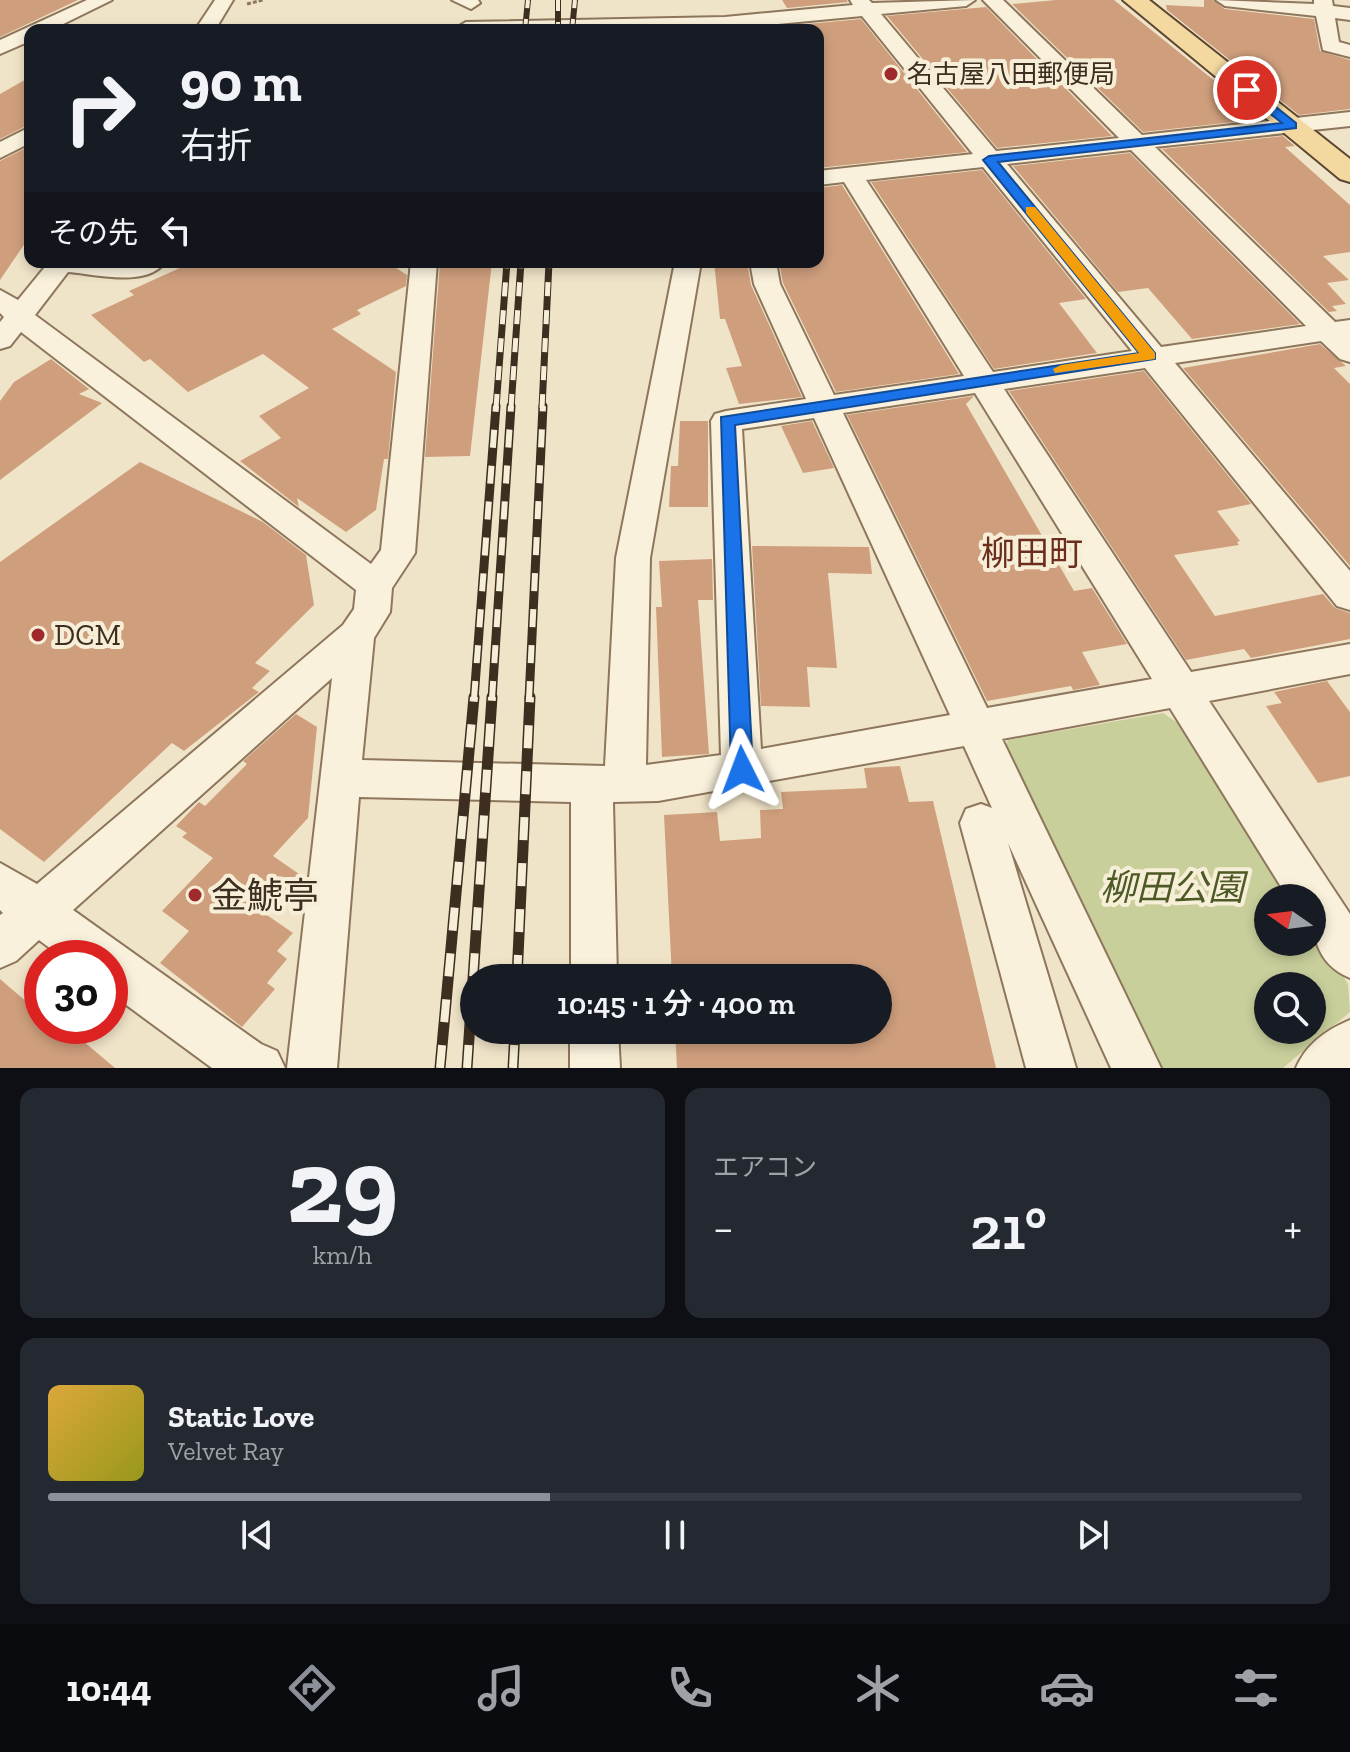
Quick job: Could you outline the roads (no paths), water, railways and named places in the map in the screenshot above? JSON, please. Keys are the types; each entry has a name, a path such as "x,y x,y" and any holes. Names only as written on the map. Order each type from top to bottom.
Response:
{"main road":[{"path":"1135,0 1350,173"}],"street":[{"path":"47,24 103,0"},
{"path":"202,24 224,0"},
{"path":"608,0 608,24"},
{"path":"738,24 863,4 966,0"},
{"path":"992,0 1343,337"},
{"path":"1225,0 1324,6 1350,14"},
{"path":"466,24 468,1"},
{"path":"721,2 726,24"},
{"path":"863,4 1350,596"},
{"path":"1324,6 1330,46 1350,51"},
{"path":"74,11 92,24"},
{"path":"0,48 24,35"},
{"path":"834,176 1350,119"},
{"path":"0,151 24,137"},
{"path":"834,176 983,381 1350,955"},
{"path":"57,268 7,319 374,585"},
{"path":"0,945 356,635 372,612 374,585 398,553 423,268"},
{"path":"595,964 609,784 633,558 687,268"},
{"path":"764,268 767,284 822,406 1136,1068"},
{"path":"742,770 726,421 1150,356 1343,337"},
{"path":"312,1068 356,635"},
{"path":"340,778 658,783 1350,659"},
{"path":"981,823 1051,1068"},
{"path":"0,884 76,940"},
{"path":"128,978 244,1061 260,1068"},
{"path":"594,1044 595,1068"},
{"path":"1321,1068 1350,1044"}],"railway":[{"path":"526,24 528,0"},
{"path":"558,0 558,24"},
{"path":"573,24 575,0"},
{"path":"496,408 507,268"},
{"path":"511,408 521,268"},
{"path":"542,408 549,268"},
{"path":"474,699 496,406"},
{"path":"492,699 511,406"},
{"path":"529,699 543,406"},
{"path":"440,1068 474,697"},
{"path":"467,1068 492,697"},
{"path":"518,964 530,697"},
{"path":"513,1068 514,1044"}],"place":[{"name":"名古屋八田郵便局","path":"891,74"},
{"name":"DCM","path":"38,635"},
{"name":"金鯱亭","path":"195,895"}],"district":[{"name":"柳田町","path":"1032,553"}],"park label":[{"name":"柳田公園","path":"1172,887"}]}
